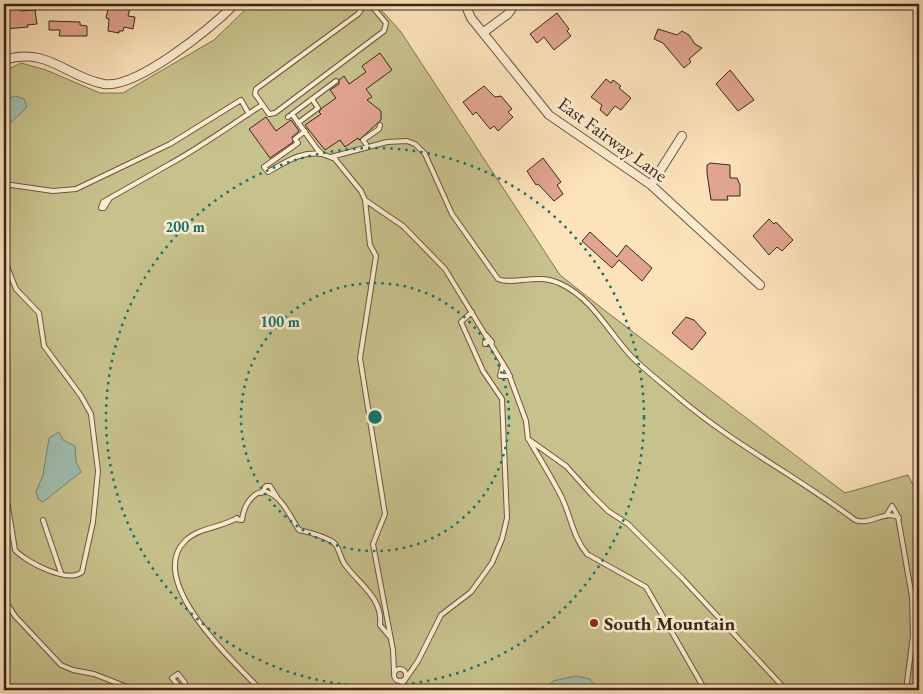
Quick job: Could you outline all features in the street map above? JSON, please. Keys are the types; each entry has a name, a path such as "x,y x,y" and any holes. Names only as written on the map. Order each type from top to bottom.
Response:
{"street":[{"path":"4,60 18,55 33,56 93,80 117,84 139,75 198,38 235,4"},
{"name":"East Fairway Lane","path":"464,4 471,18 549,115 651,185 760,286"},
{"path":"484,32 508,14 515,4"},
{"path":"651,185 682,136"}],"lane":[{"path":"365,4 358,14 256,89 255,94 269,114 275,113 384,31 386,22 370,4"},
{"path":"322,154 305,131 290,116 336,81"},
{"path":"298,123 318,108 312,99"},
{"path":"4,184 52,191 76,189 170,144 241,100 249,114"},
{"path":"110,198 174,162 262,105"},
{"path":"305,105 311,114"},
{"path":"366,144 363,140 379,129 380,125"},
{"path":"305,131 295,139 298,143 264,167 268,172 295,156 311,153 332,157 387,142 407,141 420,148 452,214 498,279 508,282 525,278 544,279 570,289 589,305 633,358 703,416 825,497 855,520 867,522 895,515 899,520"},
{"path":"366,144 371,143 374,146"},
{"path":"362,150 366,144"},
{"path":"332,157 350,177 366,200 403,226 445,269 510,376 526,421 528,439 562,500 581,547 587,554 646,587 705,690"},
{"path":"366,200 370,245 376,256 360,358 385,514 374,544 386,618 386,630"},
{"path":"4,259 5,270 16,289 39,313 44,346 71,381 91,414 98,471 88,550 82,572 74,576 34,566 15,550 12,544 4,482"},
{"path":"398,690 441,615 471,592 492,563 502,539 507,518 502,399 483,371 463,330 461,322 472,312"},
{"path":"504,364 500,376 510,376"},
{"path":"528,439 566,466 608,511 628,524 682,578 786,690"},
{"path":"538,457 546,450"},
{"path":"261,493 266,486 270,486 299,530 319,534 335,544 345,565 363,583 380,610 380,625 390,636"},
{"path":"261,690 202,627 185,601 176,573 176,559 180,546 200,531 235,519 242,520 243,510 251,497 261,493 271,494 278,498"},
{"path":"886,516 892,506 899,520 912,598 913,636 906,690"},
{"path":"43,520 61,573"},
{"path":"51,570 57,564"},
{"path":"4,599 15,616 61,665 94,674 123,687 136,690"},
{"path":"386,618 390,628 395,680 398,690"},
{"path":"395,669 407,673"},
{"path":"395,680 399,682 404,680 407,673"},
{"path":"182,690 172,678 178,674 185,683 186,690"}],"shaded area":[{"path":"251,4 376,4 401,32 560,275 845,493 908,475 919,498 919,690 4,690 4,71 21,63 46,70 100,93 123,93 214,40"},
{"path":"15,96 24,99 27,106 4,129 4,101"},
{"path":"59,432 63,440 75,446 76,462 81,472 43,502 38,499 36,492 43,475 49,438"},
{"path":"576,676 590,679 599,690 544,690 553,681"}],"building":[{"path":"119,4 131,4 128,16 135,17 133,29 124,27 123,31 119,31 119,33 108,31 109,19 106,18 109,5 119,7"},
{"path":"20,5 21,11 35,10 37,24 27,25 28,27 4,29 4,11 7,11 7,7"},
{"path":"557,13 569,29 567,31 571,36 554,50 544,37 537,43 530,34"},
{"path":"49,21 80,22 80,25 87,26 87,36 59,36 60,30 49,30"},
{"path":"658,29 677,35 682,31 702,48 689,59 691,62 684,68 663,43 654,39"},
{"path":"380,53 392,70 366,89 372,97 367,100 381,111 381,120 359,140 358,138 345,147 340,140 325,150 305,125 321,114 319,112 322,108 336,98 330,90 339,84 339,80 344,76 349,84 366,72 362,66"},
{"path":"730,70 754,100 738,111 716,84"},
{"path":"606,79 611,83 613,80 621,86 619,88 631,98 621,110 615,106 607,116 600,110 602,105 591,97"},
{"path":"484,86 495,97 501,96 512,109 508,112 513,117 498,131 494,126 490,129 476,112 473,115 463,102"},
{"path":"266,117 276,131 291,120 299,131 292,137 293,142 270,158 249,129"},
{"path":"543,158 561,182 557,185 563,194 554,201 538,184 536,185 527,171"},
{"path":"710,163 730,165 730,178 737,178 740,185 740,196 727,196 728,200 711,200 707,173 707,165"},
{"path":"769,219 774,224 776,222 793,240 782,251 777,247 769,255 753,236"},
{"path":"590,232 617,257 626,245 652,268 642,281 619,260 612,268 582,241"},
{"path":"686,317 694,320 706,333 692,350 672,333"}],"place":[{"name":"South Mountain","path":"594,623"}]}
